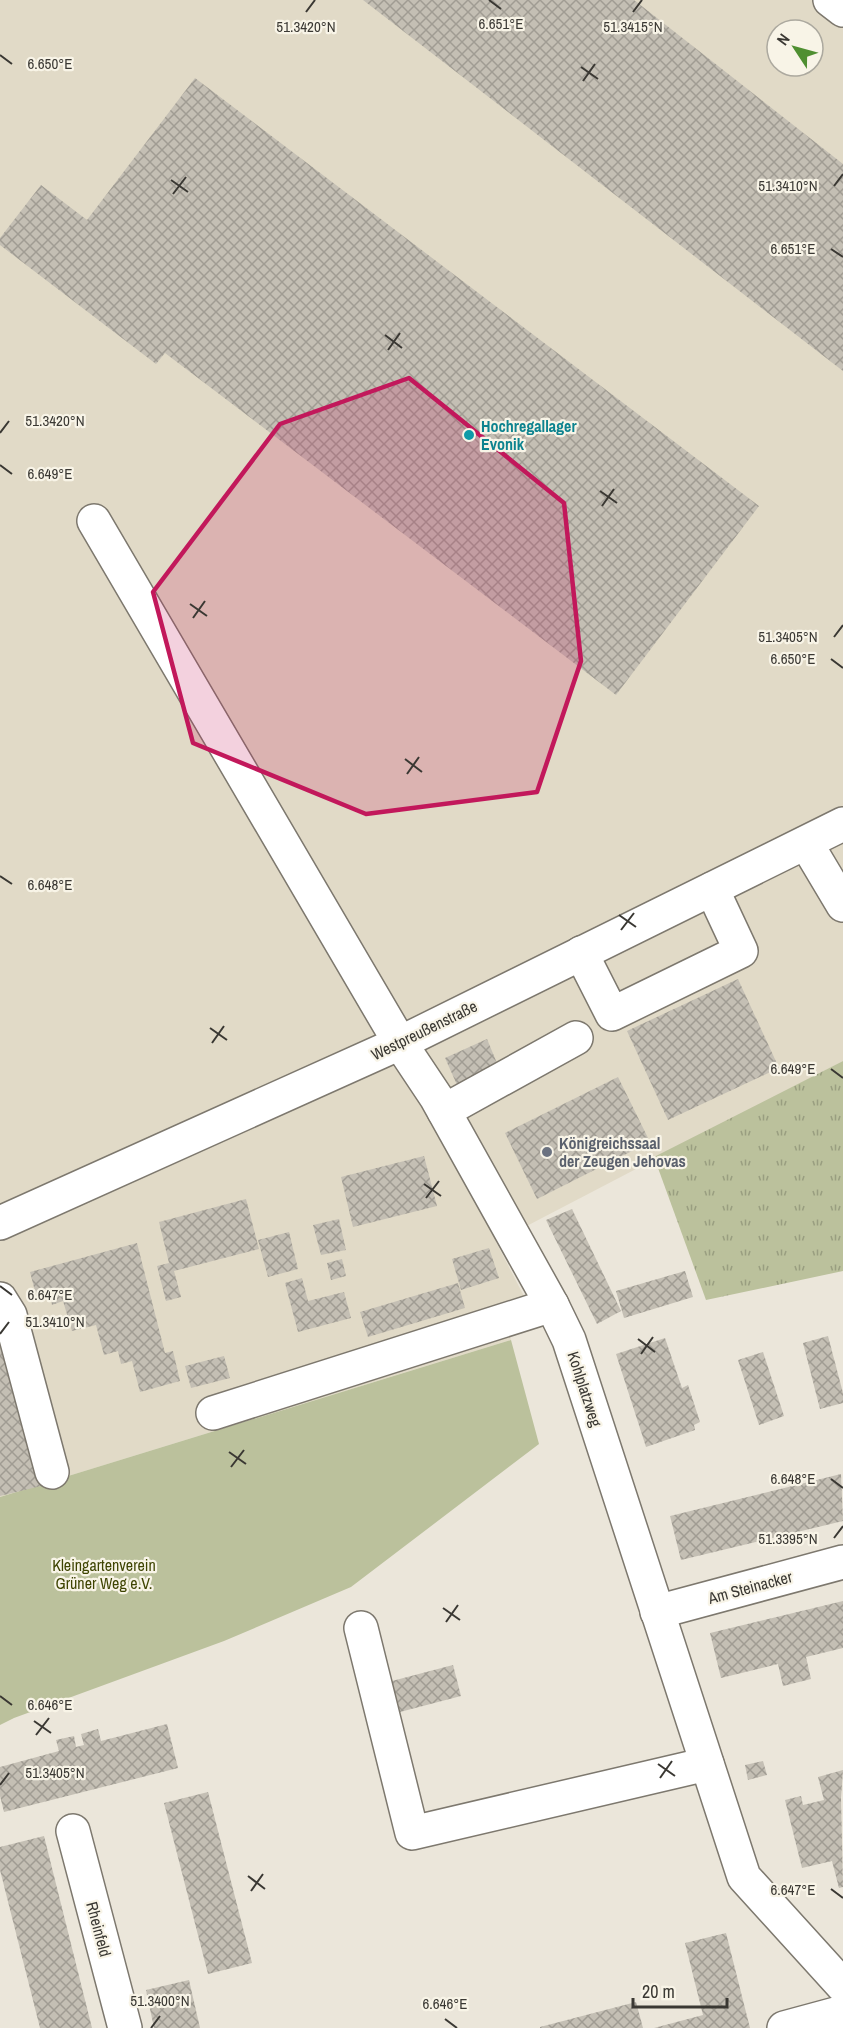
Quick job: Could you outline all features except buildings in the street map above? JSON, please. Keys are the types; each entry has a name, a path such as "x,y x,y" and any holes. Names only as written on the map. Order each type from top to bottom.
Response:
{"street":[{"path":"830,0 843,10"},
{"name":"Kohlplatzweg","path":"94,521 400,1043 444,1111 570,1340 744,1877 843,1986"},
{"name":"Westpreußenstraße","path":"0,1223 400,1043 843,824"},
{"path":"806,843 843,905"},
{"path":"581,953 612,1014 741,951 712,888"},
{"path":"444,1111 576,1038"},
{"path":"0,1299 10,1316 52,1472"},
{"path":"213,1413 552,1305"},
{"name":"Am Steinacker","path":"657,1612 843,1562"},
{"path":"361,1628 412,1833 707,1764"},
{"name":"Rheinfeld","path":"73,1831 125,2028"},
{"path":"784,2028 843,2012"}],"highlighted area":[{"path":"409,378 564,503 581,661 537,792 366,814 193,743 153,592 280,424"}],"shaded area":[{"path":"0,0 843,0 843,1061 496,1242 527,1302 504,1315 511,1340 0,1497"}],"green space":[{"path":"843,1061 843,1271 706,1300 654,1157"},
{"name":"Kleingartenverein Grüner Weg e.V.","path":"511,1340 539,1444 351,1587 224,1641 0,1725 0,1497"}],"place":[{"name":"Hochregallager Evonik","path":"469,435"},
{"name":"Königreichssaal der Zeugen Jehovas","path":"547,1152"}]}
